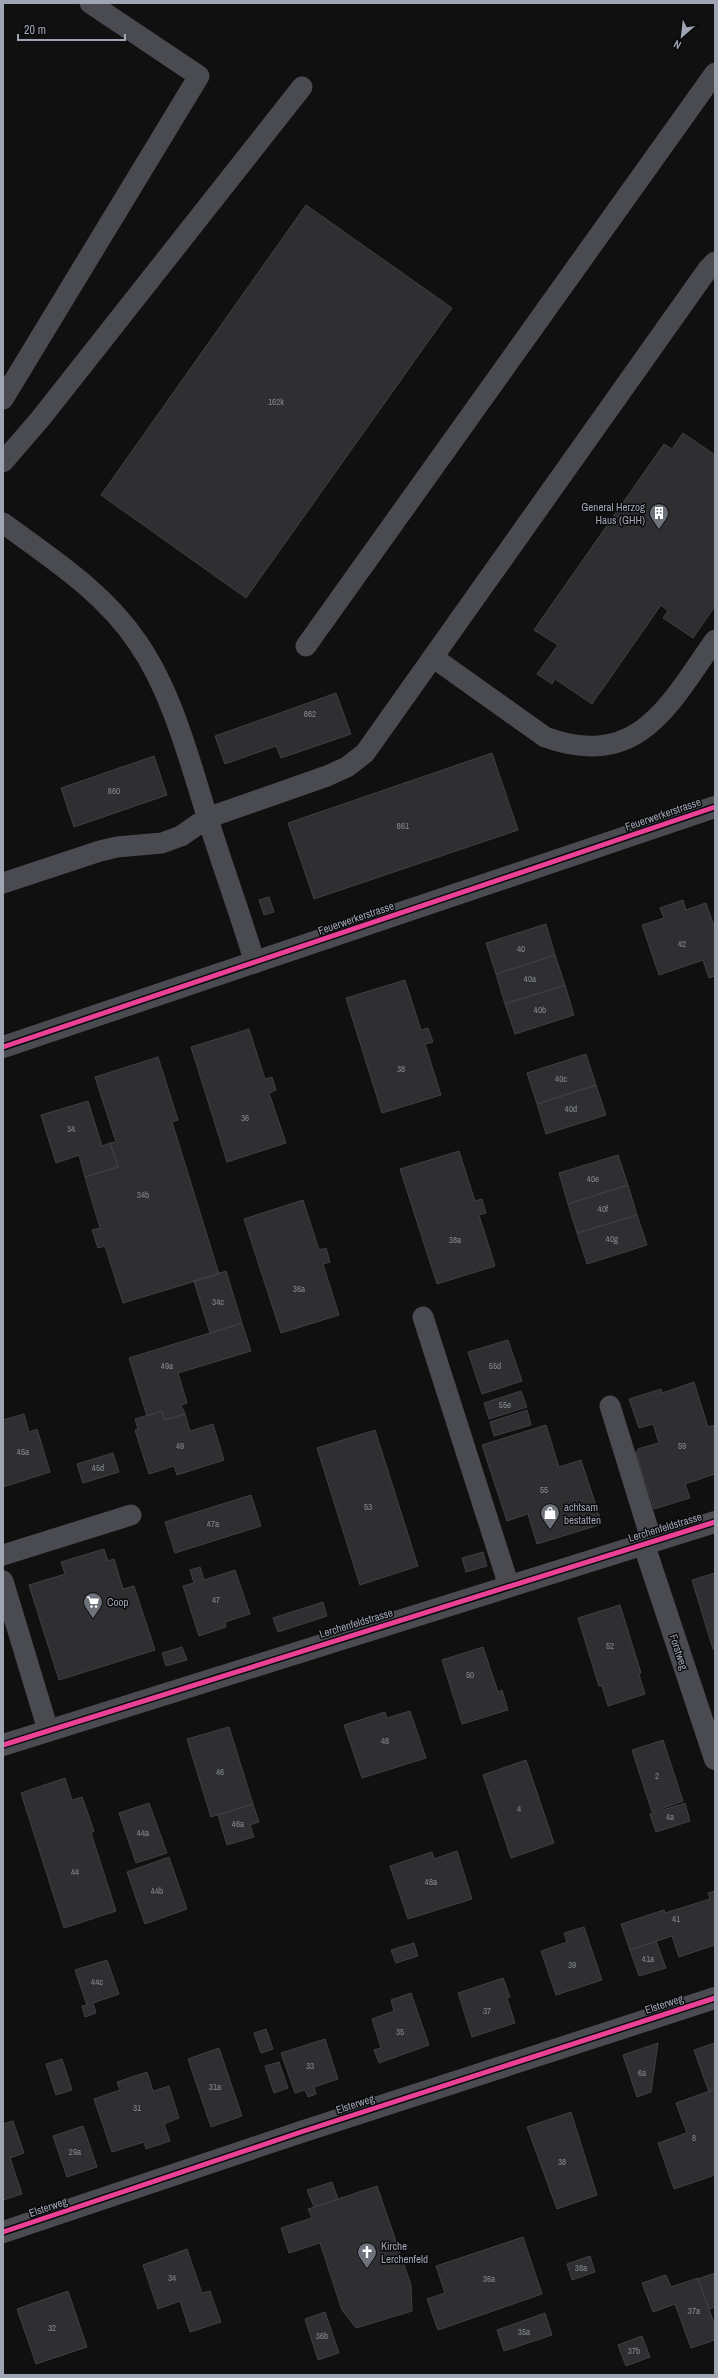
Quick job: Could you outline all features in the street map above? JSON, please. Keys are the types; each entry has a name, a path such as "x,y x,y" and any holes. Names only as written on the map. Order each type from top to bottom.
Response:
{"street":[{"name":"Feuerwerkerstrasse","path":"3,1047 715,807"},
{"name":"Lerchenfeldstrasse","path":"3,1745 715,1522"},
{"name":"Forstweg","path":"648,1543 715,1759"},
{"name":"Elsterweg","path":"3,2232 301,2132 715,1998"}],"lane":[{"path":"3,399 199,76 90,3"},
{"path":"306,646 715,73"},
{"path":"3,462 46,412 302,87"},
{"path":"3,883 100,851 162,843 181,836 207,818 327,776 346,767 365,753 434,658 708,269 715,262"},
{"path":"3,523 69,571 108,607 138,643 165,695 188,752 207,818 255,963"},
{"path":"434,658 545,737 566,744 588,747 610,744 628,738 649,727 663,713 715,640"},
{"path":"423,1317 509,1586"},
{"path":"610,1406 648,1543"},
{"path":"3,1555 131,1515"},
{"path":"3,1581 48,1730"}],"building":[{"path":"306,205 452,308 246,598 101,495"},
{"name":"General Herzog Haus (GHH)","path":"683,433 715,455 715,606 693,638 663,618 668,611 661,605 592,704 555,679 552,684 537,674 558,645 534,630 664,444 672,449"},
{"path":"336,693 351,734 281,758 276,746 225,764 215,736"},
{"path":"492,753 518,830 314,899 288,823"},
{"path":"154,756 167,795 74,827 61,788"},
{"path":"269,897 274,912 264,915 259,900"},
{"path":"683,900 686,910 706,903 715,929 715,976 709,978 703,960 659,975 642,925 664,918 660,908"},
{"path":"546,924 555,955 496,974 486,943"},
{"path":"555,955 565,985 505,1004 496,974"},
{"path":"405,980 421,1030 428,1028 433,1042 425,1044 441,1095 382,1113 346,998"},
{"path":"565,985 574,1015 515,1034 505,1004"},
{"path":"249,1029 265,1079 272,1077 276,1090 269,1093 286,1143 227,1162 191,1047"},
{"path":"586,1054 596,1085 537,1104 527,1073"},
{"path":"158,1057 178,1120 172,1122 219,1274 123,1303 105,1246 98,1248 92,1230 100,1228 85,1177 118,1167 110,1143 116,1142 95,1077"},
{"path":"596,1085 606,1115 546,1134 537,1104"},
{"path":"88,1101 102,1146 110,1143 118,1167 85,1177 79,1155 56,1163 41,1115"},
{"path":"459,1151 475,1201 482,1199 486,1213 479,1215 495,1266 437,1284 400,1169"},
{"path":"618,1155 628,1185 568,1204 559,1173"},
{"path":"628,1185 637,1215 577,1233 568,1204"},
{"path":"303,1200 319,1250 326,1248 330,1262 323,1264 339,1315 281,1333 244,1219"},
{"path":"637,1215 647,1245 587,1264 577,1233"},
{"path":"226,1271 242,1323 210,1333 194,1281"},
{"path":"242,1323 251,1351 178,1373 187,1403 181,1405 185,1414 164,1420 162,1411 147,1416 129,1358"},
{"path":"508,1340 522,1381 482,1394 468,1352"},
{"path":"694,1382 708,1427 715,1425 715,1474 685,1484 690,1498 654,1509 636,1453 638,1449 659,1443 653,1424 639,1428 629,1399 661,1389 662,1393"},
{"path":"521,1391 527,1407 489,1419 484,1403"},
{"path":"527,1410 531,1425 494,1436 490,1422"},
{"path":"162,1411 164,1420 185,1414 190,1431 213,1424 224,1460 177,1475 174,1466 149,1474 135,1430 138,1429 135,1419"},
{"path":"24,1414 29,1432 37,1429 50,1472 3,1487 3,1420"},
{"path":"546,1425 559,1467 581,1460 602,1524 537,1544 528,1514 507,1521 482,1445"},
{"path":"375,1430 418,1566 360,1585 317,1448"},
{"path":"113,1453 119,1472 83,1483 77,1464"},
{"path":"251,1495 261,1526 175,1553 165,1522"},
{"name":"Coop","path":"104,1549 108,1561 114,1559 123,1589 134,1586 155,1650 59,1680 29,1585 65,1574 61,1562"},
{"path":"483,1552 487,1566 466,1572 462,1558"},
{"path":"200,1567 204,1580 235,1570 250,1614 225,1622 226,1627 199,1636 183,1586 194,1583 190,1570"},
{"path":"715,1573 715,1648 713,1649 692,1580"},
{"path":"323,1602 327,1616 278,1632 273,1618"},
{"path":"620,1605 641,1673 639,1674 645,1694 608,1706 602,1686 599,1686 578,1618"},
{"path":"182,1647 187,1660 166,1666 162,1653"},
{"path":"483,1647 498,1692 502,1690 508,1710 462,1724 442,1660"},
{"path":"410,1711 426,1758 362,1778 344,1725 385,1712 387,1718"},
{"path":"229,1727 253,1804 211,1817 187,1739"},
{"path":"663,1740 683,1801 652,1812 632,1750"},
{"path":"526,1760 554,1843 511,1858 483,1775"},
{"path":"65,1778 72,1800 82,1797 94,1831 91,1833 116,1911 64,1928 21,1793"},
{"path":"149,1803 167,1853 136,1863 119,1813"},
{"path":"685,1803 690,1821 656,1832 650,1814"},
{"path":"253,1804 259,1822 250,1825 254,1837 227,1845 218,1815"},
{"path":"457,1851 472,1899 408,1919 390,1866 432,1852 434,1859"},
{"path":"169,1857 187,1909 145,1924 127,1872"},
{"path":"715,1891 715,1945 679,1957 672,1936 630,1950 621,1924 664,1910 665,1913 710,1899 708,1893"},
{"path":"584,1927 602,1980 556,1995 541,1951 567,1942 564,1933"},
{"path":"656,1941 666,1968 639,1976 630,1950"},
{"path":"414,1943 418,1956 396,1963 391,1950"},
{"path":"107,1960 119,1994 93,2003 96,2013 85,2017 82,2006 87,2005 75,1970"},
{"path":"503,1978 510,1997 507,1998 515,2023 472,2037 458,1993"},
{"path":"411,1993 429,2045 379,2063 374,2050 381,2048 372,2019 394,2011 391,2000"},
{"path":"266,2029 273,2049 261,2053 254,2033"},
{"path":"325,2039 338,2079 314,2087 316,2094 308,2097 305,2090 295,2093 281,2053"},
{"path":"658,2043 651,2092 637,2097 623,2055"},
{"path":"715,2043 715,2089 709,2092 694,2050"},
{"path":"219,2048 242,2116 211,2127 188,2059"},
{"path":"62,2059 72,2090 56,2095 46,2064"},
{"path":"279,2062 288,2088 274,2093 265,2066"},
{"path":"147,2072 153,2091 169,2086 179,2118 164,2124 170,2141 146,2149 144,2142 112,2152 94,2099 120,2090 117,2082"},
{"path":"715,2089 715,2175 674,2189 658,2143 687,2133 676,2103"},
{"path":"571,2112 597,2195 557,2209 527,2127"},
{"path":"13,2121 24,2153 10,2158 22,2194 3,2200 3,2124"},
{"path":"83,2126 97,2167 67,2177 53,2136"},
{"path":"332,2182 338,2199 314,2207 307,2190"},
{"name":"Kirche Lerchenfeld","path":"377,2186 411,2285 412,2311 356,2328 342,2310 320,2243 289,2253 281,2228 312,2218 308,2209"},
{"path":"523,2237 542,2294 438,2330 427,2299 445,2293 436,2266"},
{"path":"187,2249 202,2293 210,2291 221,2322 190,2332 180,2301 158,2309 143,2265"},
{"path":"590,2256 595,2272 572,2280 567,2264"},
{"path":"715,2273 715,2307 709,2309 698,2279"},
{"path":"666,2275 671,2287 698,2278 715,2326 715,2340 691,2348 675,2304 653,2312 642,2283"},
{"path":"68,2291 87,2347 36,2364 17,2309"},
{"path":"325,2312 339,2353 318,2360 305,2319"},
{"path":"545,2313 552,2335 504,2351 497,2330"},
{"path":"642,2336 650,2357 626,2366 618,2345"}],"cycle path":[{"path":"3,1047 715,807"},
{"path":"3,1745 715,1522"},
{"path":"3,2232 301,2132 715,1998"}],"place":[{"name":"General Herzog Haus (GHH)","path":"659,530"},
{"name":"achtsam bestatten","path":"550,1530"},
{"name":"Coop","path":"93,1619"},
{"name":"Kirche Lerchenfeld","path":"367,2269"}]}
